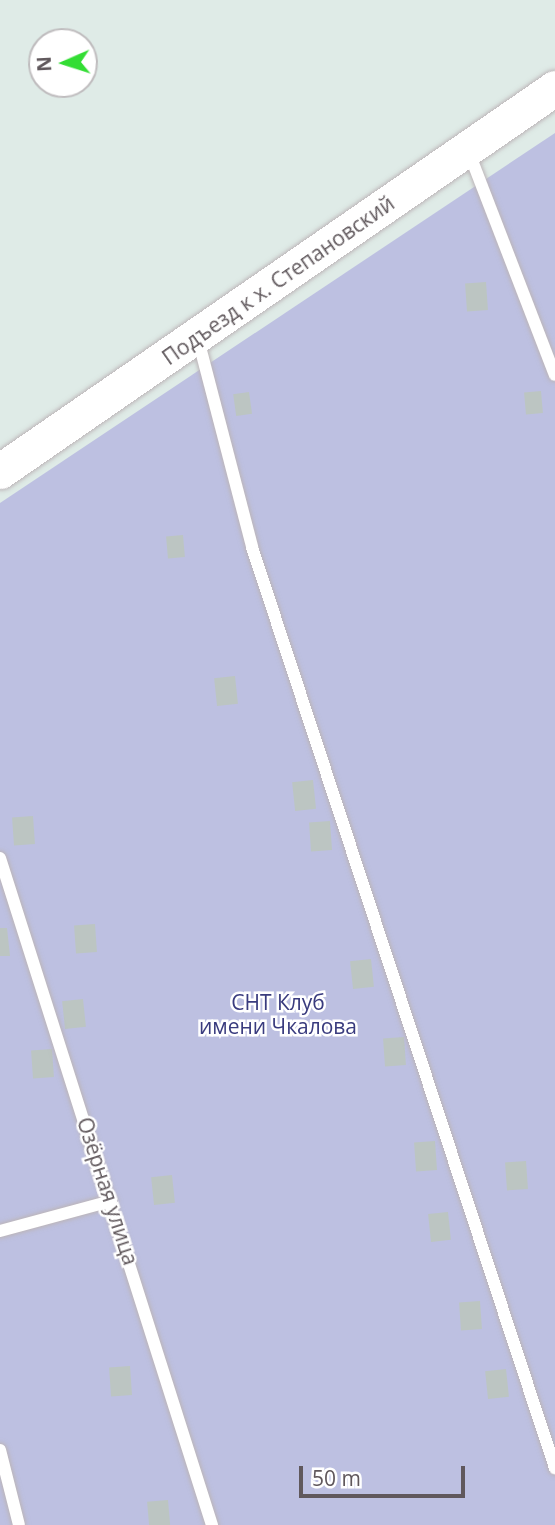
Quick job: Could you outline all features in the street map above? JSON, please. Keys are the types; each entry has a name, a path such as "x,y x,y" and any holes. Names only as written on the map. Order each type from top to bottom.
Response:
{"street":[{"name":"Подъезд к х. Степановский","path":"0,471 555,88"}],"lane":[{"path":"468,149 555,374"},
{"path":"197,335 252,547 555,1468"},
{"name":"Озёрная улица","path":"0,858 212,1525"},
{"path":"0,1231 111,1201"},
{"path":"0,1450 19,1525"}],"green space":[{"name":"СНТ Клуб имени Чкалова","path":"555,133 555,1525 0,1525 0,503"}],"building":[{"path":"486,282 488,310 467,311 465,283"},
{"path":"541,391 543,413 526,414 524,392"},
{"path":"249,392 252,414 236,416 233,394"},
{"path":"183,535 185,557 168,558 166,536"},
{"path":"235,676 238,704 217,706 214,678"},
{"path":"313,780 316,809 295,811 292,782"},
{"path":"33,816 35,844 14,845 12,817"},
{"path":"330,821 332,850 311,851 309,822"},
{"path":"95,924 97,952 76,953 74,925"},
{"path":"0,928 7,928 10,956 0,956"},
{"path":"371,959 374,987 353,989 350,961"},
{"path":"83,999 86,1027 65,1029 62,1001"},
{"path":"404,1037 406,1065 385,1066 383,1038"},
{"path":"52,1049 54,1077 33,1078 31,1050"},
{"path":"435,1141 437,1170 416,1171 414,1142"},
{"path":"526,1161 528,1189 507,1190 505,1162"},
{"path":"172,1175 175,1203 154,1205 151,1177"},
{"path":"448,1212 451,1240 431,1242 428,1214"},
{"path":"480,1301 482,1329 461,1330 459,1302"},
{"path":"130,1366 132,1395 111,1396 109,1367"},
{"path":"506,1369 509,1397 488,1399 485,1371"},
{"path":"168,1500 170,1525 149,1525 147,1502"}]}
